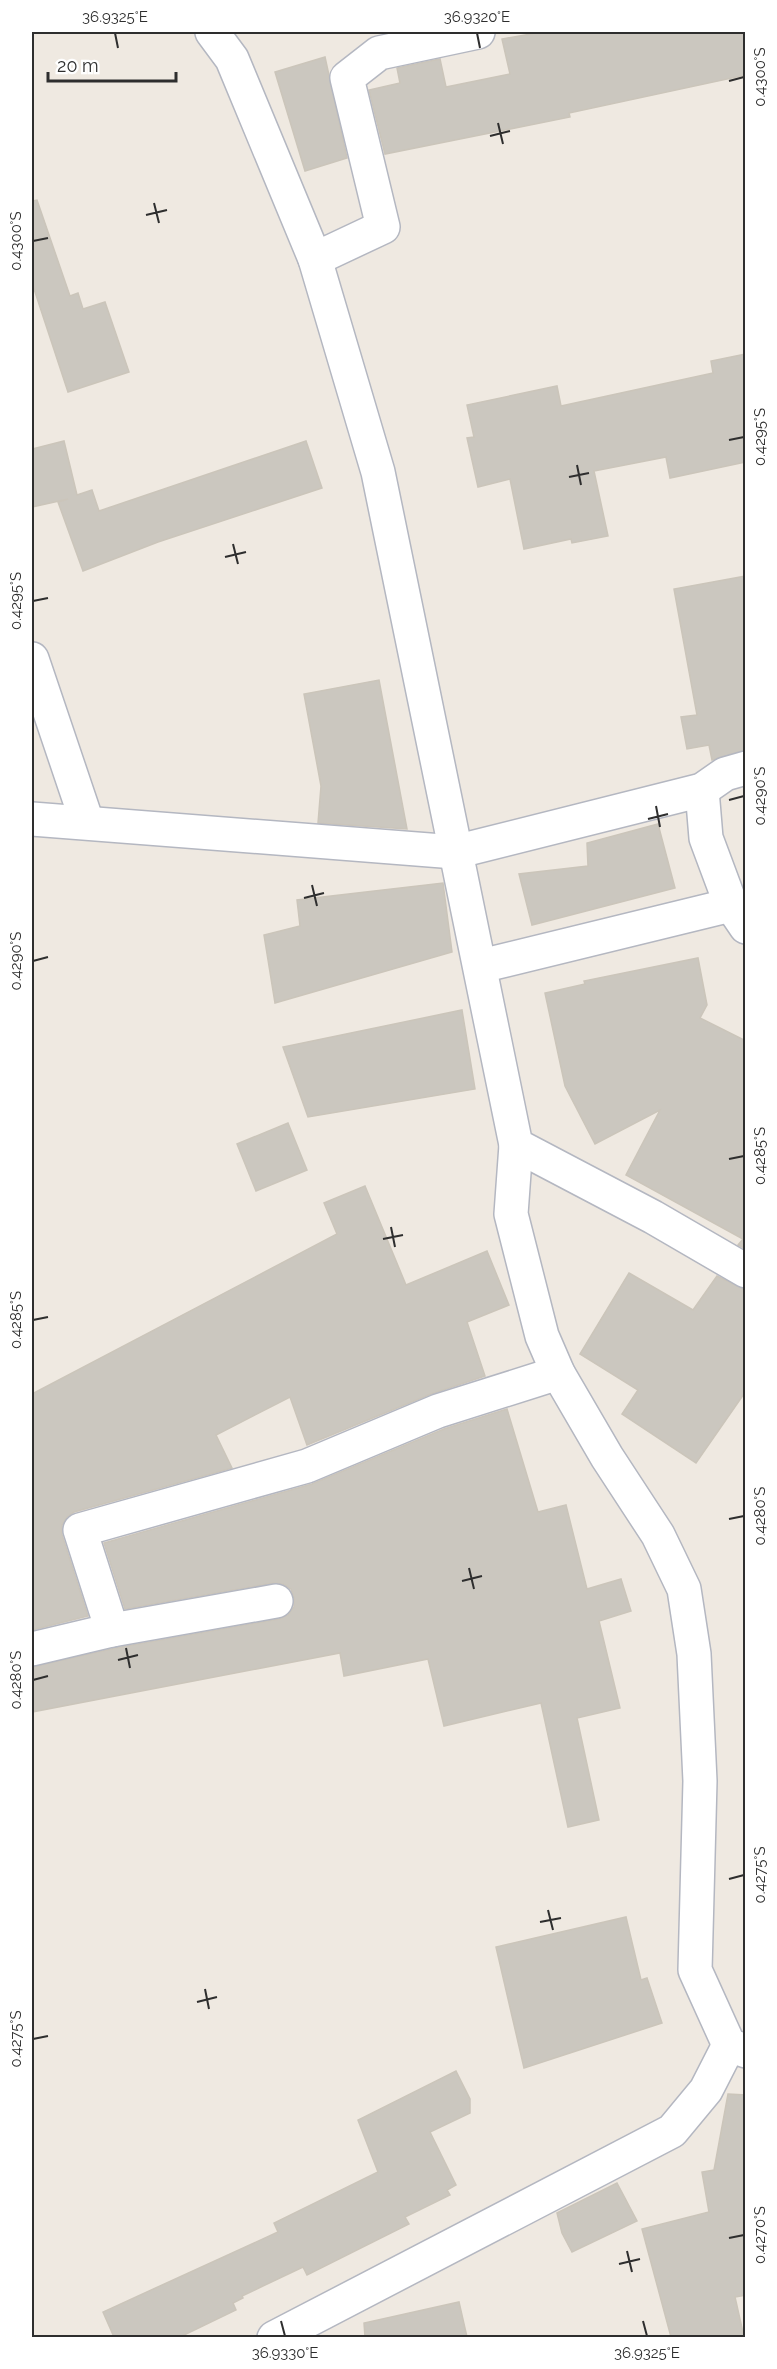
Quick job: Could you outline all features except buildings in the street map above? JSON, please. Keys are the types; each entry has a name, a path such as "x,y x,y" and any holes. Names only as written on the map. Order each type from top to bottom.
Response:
{"street":[{"path":"212,32 232,59 315,259 378,472 516,1145 512,1214 542,1336 558,1373 607,1457 658,1535 684,1589 694,1654 700,1781 695,1970 737,2048 672,2131 274,2337"},
{"path":"315,259 383,227 347,78 379,53 478,32"},
{"path":"32,659 87,822"},
{"path":"32,819 455,852 702,790 725,774 746,768"},
{"path":"481,966 738,916 706,838 702,790"},
{"path":"516,1145 652,1217 746,1271"},
{"path":"112,1630 81,1530 307,1466 438,1412 558,1373"},
{"path":"32,1649 112,1630 276,1601"}]}
